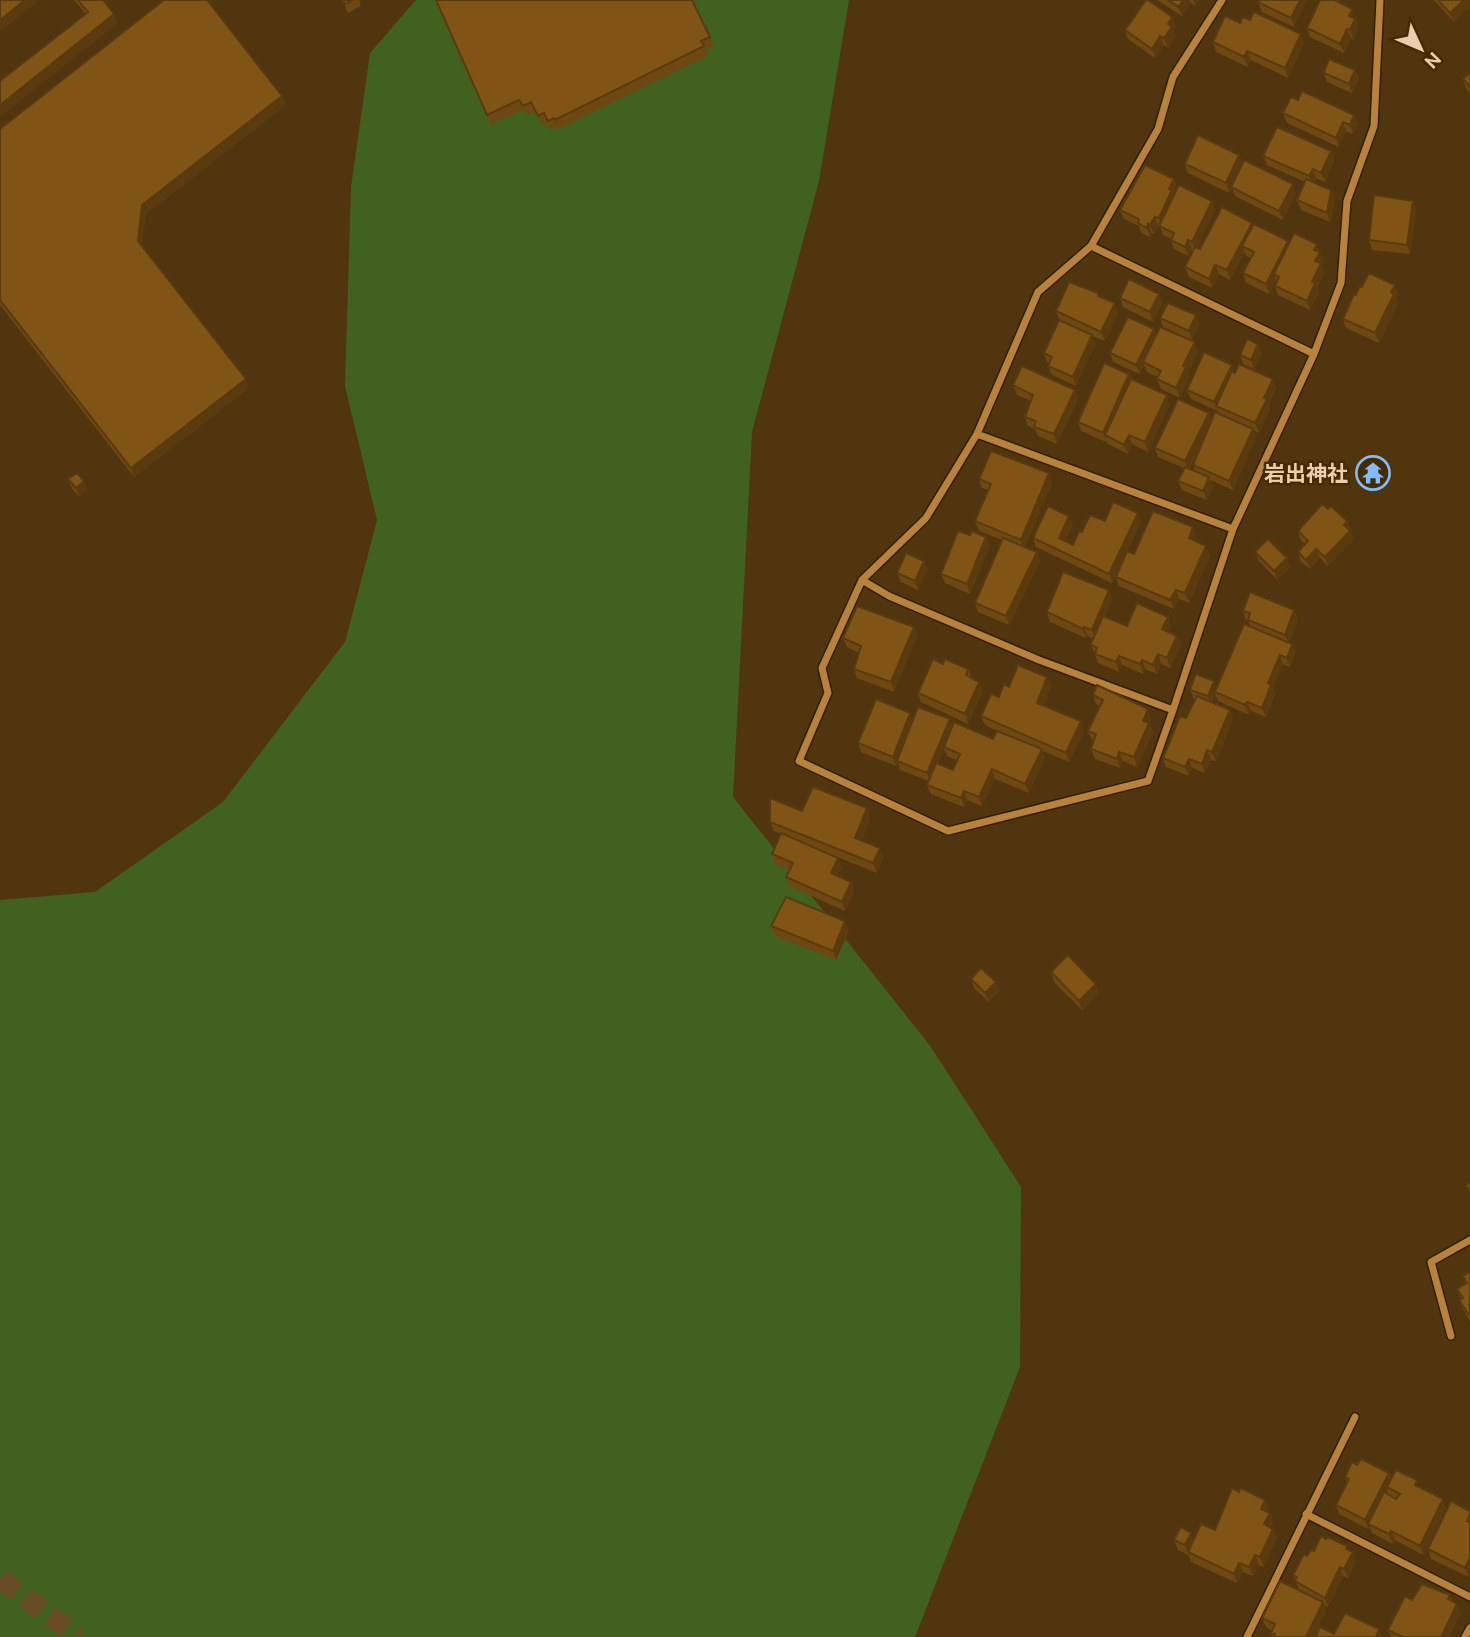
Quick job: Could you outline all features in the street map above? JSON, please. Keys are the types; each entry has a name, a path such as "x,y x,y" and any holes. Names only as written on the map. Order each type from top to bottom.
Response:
{"street":[{"path":"1222,0 1173,77 1158,130 1091,246 1038,292 977,434 926,518 862,580 822,668 828,693 799,761 948,831 1148,781 1233,530 1314,354 1341,283 1347,201 1374,126 1380,0"},
{"path":"1091,246 1314,354"},
{"path":"977,434 1233,530"},
{"path":"862,580 889,596 1039,660 1172,710"},
{"path":"1451,1336 1431,1262 1470,1240"},
{"path":"1247,1637 1355,1417"},
{"path":"1306,1514 1470,1597"},
{"path":"1465,1637 1470,1628"}],"green space":[{"path":"416,0 849,0 819,181 752,432 733,797 931,1047 1021,1187 1020,1367 915,1637 0,1637 0,900 95,892 223,802 345,642 377,520 345,386 351,187 370,53"}],"building":[{"path":"0,0 25,0 0,20"},
{"path":"78,0 103,0 114,14 0,105 0,81 88,12"},
{"path":"164,0 207,0 282,96 142,205 138,241 246,379 131,468 0,300 0,129"},
{"path":"436,0 692,0 710,37 701,41 704,46 555,120 554,118 548,121 544,113 538,116 531,102 523,106 519,100 487,115"},
{"path":"1146,0 1172,17 1168,24 1172,27 1164,38 1160,36 1152,49 1125,30"},
{"path":"1168,0 1183,0 1179,7"},
{"path":"1300,0 1291,18 1258,2"},
{"path":"1320,0 1336,0 1352,9 1349,16 1355,19 1340,44 1307,28"},
{"path":"1438,0 1464,0 1450,13"},
{"path":"1254,12 1301,34 1285,68 1247,51 1244,57 1213,42 1225,16 1240,23 1243,17 1250,20"},
{"path":"1329,59 1355,70 1349,84 1324,73"},
{"path":"1470,73 1470,87 1463,79"},
{"path":"1302,91 1354,115 1350,125 1343,122 1336,138 1283,113 1291,97 1298,100"},
{"path":"1277,127 1331,151 1321,173 1313,169 1309,176 1263,156"},
{"path":"1198,135 1239,155 1226,183 1185,164"},
{"path":"1244,160 1293,184 1279,211 1231,187"},
{"path":"1145,165 1174,179 1159,218 1155,217 1147,228 1138,223 1139,219 1120,210"},
{"path":"1306,179 1331,190 1327,213 1297,200"},
{"path":"1179,185 1212,201 1192,242 1188,240 1185,247 1171,240 1174,233 1159,226"},
{"path":"1374,195 1413,201 1407,245 1369,240"},
{"path":"1222,207 1252,223 1227,270 1215,265 1209,279 1185,267 1195,247 1200,249"},
{"path":"1254,224 1288,241 1266,284 1243,273 1254,252 1242,246"},
{"path":"1294,233 1317,244 1314,250 1320,252 1315,261 1321,263 1307,301 1275,286 1279,277 1274,274"},
{"path":"1369,273 1395,285 1391,292 1394,294 1375,333 1343,319 1354,294 1362,287"},
{"path":"1129,279 1159,294 1150,312 1120,298"},
{"path":"1069,282 1115,303 1101,332 1056,311"},
{"path":"1168,303 1196,315 1189,331 1160,318"},
{"path":"1128,317 1154,329 1136,365 1110,353"},
{"path":"1059,320 1092,335 1073,377 1048,366 1052,357 1044,353"},
{"path":"1160,327 1195,342 1176,388 1157,379 1161,371 1143,362"},
{"path":"1247,339 1258,344 1251,360 1240,355"},
{"path":"1204,352 1232,365 1214,402 1187,390"},
{"path":"1104,363 1129,374 1103,433 1078,422"},
{"path":"1239,364 1273,379 1255,423 1216,406 1232,371 1235,373"},
{"path":"1022,366 1075,390 1054,434 1034,427 1036,421 1025,417 1033,395 1013,385"},
{"path":"1131,379 1167,395 1145,442 1129,435 1124,445 1105,435"},
{"path":"1178,399 1209,413 1185,461 1155,448"},
{"path":"1215,412 1253,429 1229,481 1193,465"},
{"path":"991,451 1049,473 1021,540 975,521 991,484 979,479"},
{"path":"1185,467 1209,477 1203,491 1178,481"},
{"path":"77,473 84,481 76,488 68,479"},
{"path":"1113,502 1138,513 1109,574 1033,538 1048,506 1069,516 1059,538 1073,545 1090,515 1105,521"},
{"path":"1322,504 1328,509 1331,506 1347,521 1344,525 1350,531 1325,557 1316,549 1306,560 1298,552 1308,541 1298,531"},
{"path":"1153,511 1193,527 1189,538 1206,546 1185,593 1176,590 1170,600 1116,577 1127,551 1134,554"},
{"path":"958,531 970,535 972,531 986,537 967,584 941,574"},
{"path":"1003,538 1037,552 1006,616 975,603"},
{"path":"1268,539 1287,558 1274,571 1255,552"},
{"path":"906,553 924,561 915,581 897,573"},
{"path":"1063,572 1109,590 1092,630 1083,629 1047,612"},
{"path":"1250,592 1294,610 1285,635 1248,620 1250,613 1243,611"},
{"path":"1137,603 1168,617 1162,629 1177,636 1167,658 1158,654 1153,665 1142,660 1140,664 1119,656 1116,662 1095,654 1097,648 1091,644 1103,616 1127,626"},
{"path":"857,606 914,627 891,682 854,669 861,646 843,638"},
{"path":"1244,624 1292,644 1287,658 1280,655 1268,683 1271,685 1262,708 1247,702 1245,705 1215,692"},
{"path":"933,659 943,664 945,659 968,669 966,675 979,682 965,714 918,693"},
{"path":"1018,665 1047,677 1037,703 1081,721 1066,753 981,716 991,694 999,697 1004,684 1009,687"},
{"path":"1196,674 1214,681 1208,696 1190,690"},
{"path":"1097,685 1148,709 1143,721 1149,723 1134,757 1119,752 1117,759 1091,749 1096,734 1088,731 1103,700 1093,695"},
{"path":"1197,696 1230,710 1212,752 1207,750 1202,764 1189,759 1185,767 1163,758 1180,716 1186,718"},
{"path":"876,699 910,713 893,757 858,743"},
{"path":"918,707 950,719 927,773 897,761"},
{"path":"954,722 993,739 997,731 1042,749 1025,784 992,769 979,797 964,791 961,798 927,785 936,763 953,770 960,754 944,747"},
{"path":"813,787 867,808 855,838 880,848 873,863 770,822 770,798 802,811"},
{"path":"781,833 838,858 831,873 851,882 842,902 786,877 793,863 772,854"},
{"path":"786,897 845,921 833,951 771,926"},
{"path":"1068,955 1096,984 1079,1001 1051,972"},
{"path":"981,968 996,982 985,993 971,979"},
{"path":"1470,1272 1468,1314 1459,1300 1463,1298 1457,1289 1467,1283 1463,1276"},
{"path":"1361,1459 1389,1473 1365,1520 1336,1505 1349,1479 1345,1477 1352,1462 1357,1465"},
{"path":"1396,1470 1417,1480 1415,1485 1443,1499 1420,1546 1391,1531 1389,1534 1368,1524 1384,1492 1396,1499 1400,1494 1387,1487"},
{"path":"1232,1488 1239,1492 1241,1488 1265,1500 1261,1509 1270,1513 1264,1524 1273,1529 1260,1557 1255,1555 1249,1567 1239,1563 1234,1574 1188,1552 1201,1524 1215,1530"},
{"path":"1451,1501 1470,1511 1467,1521 1470,1522 1470,1558 1465,1568 1428,1549"},
{"path":"1181,1527 1191,1533 1185,1545 1174,1540"},
{"path":"1321,1536 1347,1546 1346,1549 1353,1552 1344,1569 1340,1567 1325,1598 1295,1581 1297,1577 1293,1575 1304,1554 1307,1556 1311,1550 1314,1551"},
{"path":"1280,1581 1323,1602 1306,1637 1274,1637 1275,1634 1271,1633 1275,1624 1262,1618"},
{"path":"1422,1584 1450,1595 1448,1599 1457,1604 1441,1637 1403,1637 1388,1630 1405,1596 1412,1600"},
{"path":"1345,1613 1379,1629 1376,1637 1316,1637 1320,1627 1334,1634"}],"tunnel":[{"path":"0,1579 79,1637"}],"place":[{"name":"岩出神社","path":"1373,473"}]}
